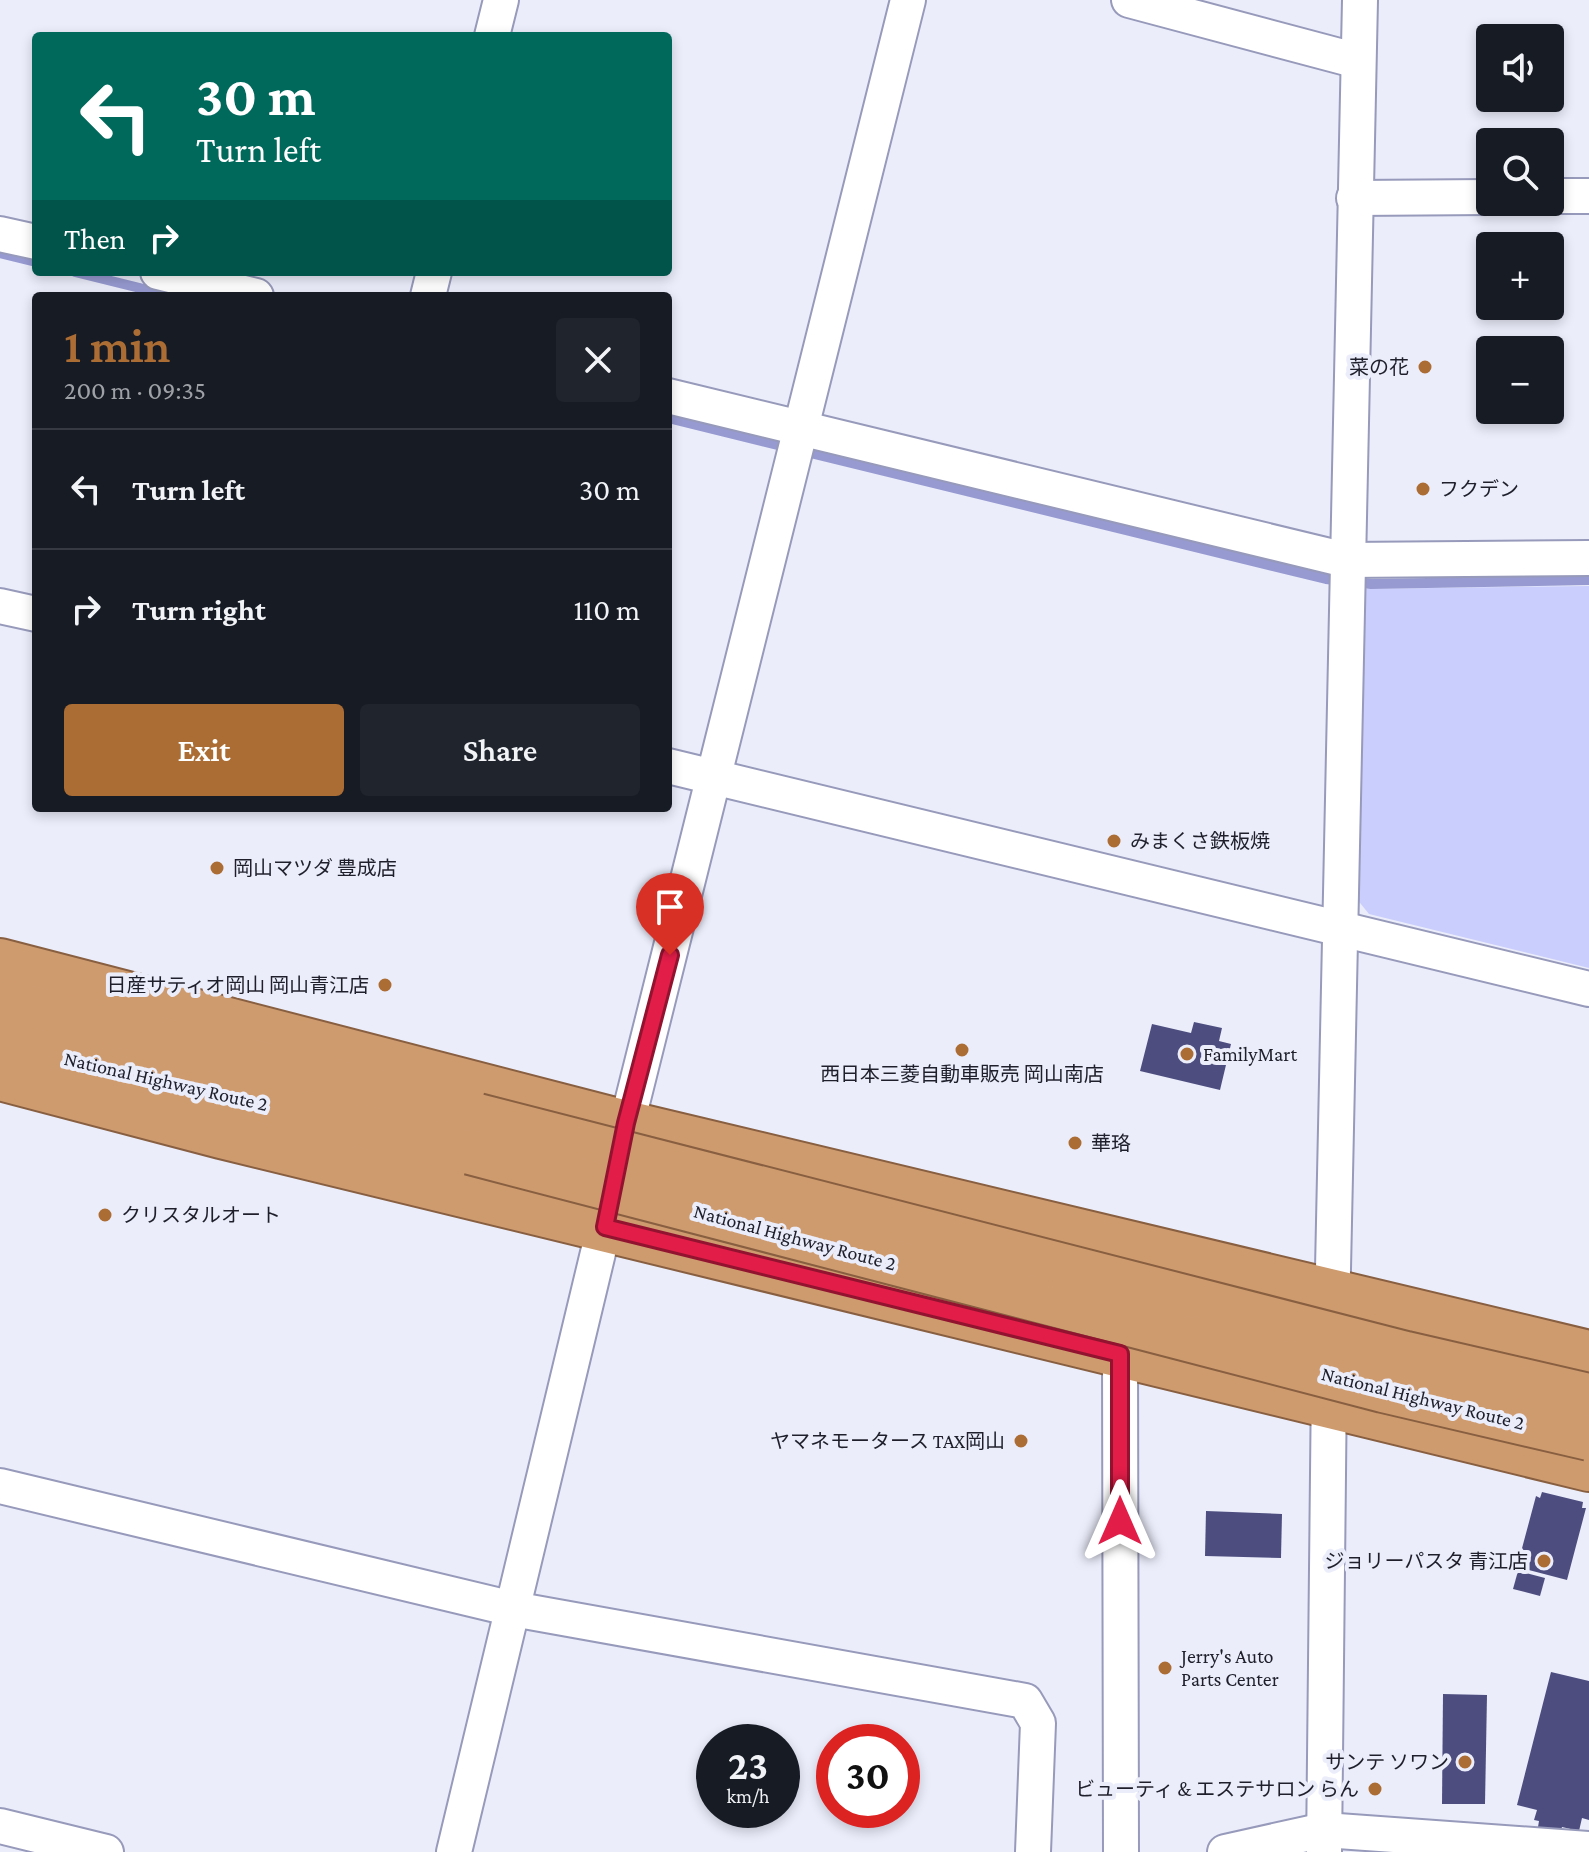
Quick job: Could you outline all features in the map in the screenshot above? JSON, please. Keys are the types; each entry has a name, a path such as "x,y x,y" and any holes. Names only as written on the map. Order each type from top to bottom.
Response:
{"highway":[{"path":"3,972 1589,1353"},
{"name":"National Highway Route 2","path":"3,972 474,1134 1383,1390 1589,1438"},
{"name":"National Highway Route 2","path":"0,1043 474,1134 1589,1396"},
{"path":"0,1078 221,1136 605,1227 1589,1469"},
{"path":"0,1090 221,1136"}],"street":[{"path":"493,32 501,0"},
{"path":"454,1852 605,1227 626,1123 908,0"},
{"path":"1129,0 1358,61"},
{"path":"1324,1841 1327,1405 1333,1292 1360,0"},
{"path":"1564,196 1589,196"},
{"path":"1354,198 1476,197"},
{"path":"0,234 32,241"},
{"path":"174,276 240,292"},
{"path":"672,397 796,442 1346,575 1589,558"},
{"path":"0,606 32,613"},
{"path":"672,767 1340,926 1589,989"},
{"path":"1120,1354 1121,1852"},
{"path":"0,1486 513,1609 1025,1701 1038,1723 1033,1852"},
{"path":"0,1826 106,1852"},
{"path":"1225,1852 1324,1841 1589,1849"}],"shaded area":[{"path":"1589,586 1589,968 1369,914 1356,898 1361,589"}],"building":[{"path":"1194,1022 1222,1028 1219,1041 1231,1044 1220,1090 1140,1071 1152,1024 1191,1033"},
{"path":"1542,1492 1583,1502 1582,1508 1586,1508 1567,1580 1517,1567 1536,1496 1540,1498"},
{"path":"1206,1511 1282,1514 1281,1558 1205,1556"},
{"path":"1518,1571 1545,1578 1540,1596 1513,1589"},
{"path":"1551,1672 1589,1681 1589,1820 1582,1818 1579,1831 1562,1827 1560,1833 1538,1827 1539,1821 1534,1820 1537,1810 1517,1805"},
{"path":"1443,1694 1487,1695 1485,1804 1442,1804"}],"waterway":[{"path":"0,253 32,261"},
{"path":"91,276 156,292"},
{"path":"672,419 1326,579 1371,584 1589,580"}],"place":[{"name":"菜の花","path":"1425,367"},
{"name":"フクデン","path":"1423,489"},
{"name":"みまくさ鉄板焼","path":"1114,841"},
{"name":"岡山マツダ 豊成店","path":"217,868"},
{"name":"日産サティオ岡山 岡山青江店","path":"385,985"},
{"name":"西日本三菱自動車販売 岡山南店","path":"962,1050"},
{"name":"FamilyMart","path":"1187,1054"},
{"name":"華珞","path":"1075,1143"},
{"name":"クリスタルオート","path":"105,1215"},
{"name":"ヤマネモータース TAX岡山","path":"1021,1441"},
{"name":"ジョリーパスタ 青江店","path":"1544,1561"},
{"name":"Jerry's Auto Parts Center","path":"1165,1668"},
{"name":"サンテ ソワン","path":"1465,1762"},
{"name":"ビューティ & エステサロン らん","path":"1375,1789"}],"route":[{"path":"670,955 626,1123 605,1227 1120,1354 1120,1521"}]}
